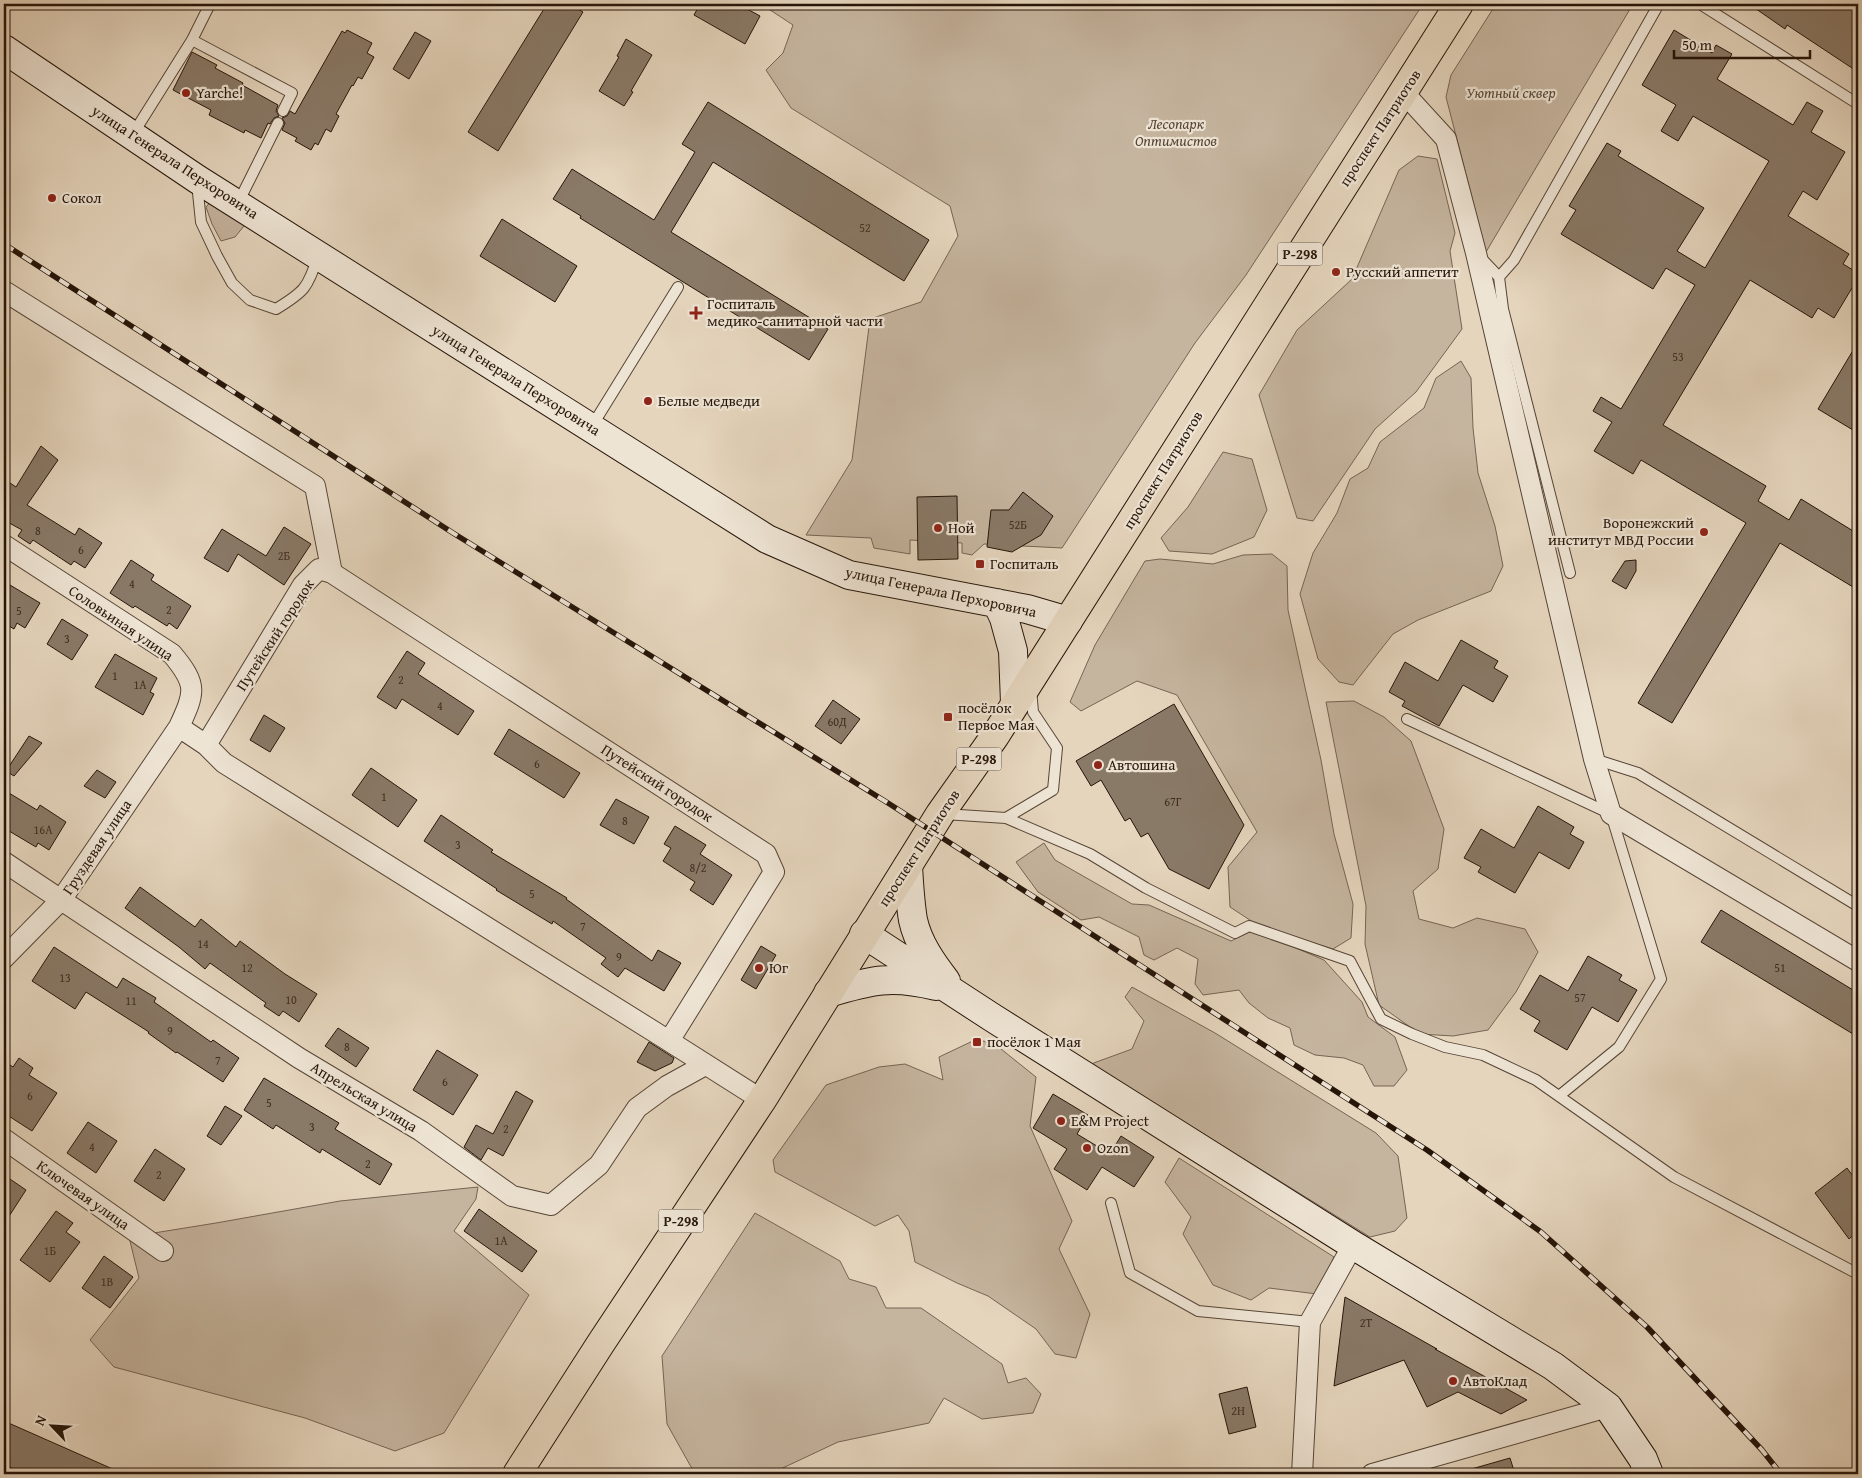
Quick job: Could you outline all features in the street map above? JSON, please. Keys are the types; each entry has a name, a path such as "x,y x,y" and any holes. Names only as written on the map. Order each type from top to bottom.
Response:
{"highway":[{"name":"проспект Патриотов","path":"864,934 940,814 995,736 1459,4"},
{"name":"Р-298","path":"517,1474 601,1343 762,1100 864,934"}],"street":[{"name":"улица Генерала Перхоровича","path":"4,49 197,179 767,539 849,575 1027,609 1068,621"},
{"path":"1403,92 1446,139 1476,253 1594,759 1611,814 1858,961"},
{"path":"4,290 315,486 332,573"},
{"name":"Соловьиная улица","path":"4,545 172,654 185,669 192,682 190,703 180,727"},
{"name":"Путейский городок","path":"206,745 303,585 319,569 332,573 766,854 774,872 669,1041"},
{"path":"997,603 1004,618 1013,651 1015,703"},
{"path":"180,727 206,745 224,763 762,1100"},
{"name":"Груздевая улица","path":"4,958 61,900 180,727"},
{"name":"Апрельская улица","path":"4,862 299,1058 421,1131 512,1196 551,1205 599,1165 638,1108 667,1086 705,1065"},
{"path":"908,866 913,921 920,941 952,991"},
{"path":"864,934 1353,1245 1552,1366 1608,1407 1643,1459 1649,1474"},
{"path":"828,993 866,982 900,979 952,991"},
{"name":"Ключевая улица","path":"4,1139 163,1251"},
{"path":"1302,1474 1310,1322 1353,1245"},
{"path":"1372,1474 1608,1407"}],"lane":[{"path":"132,135 192,40 210,4"},
{"path":"1700,4 1858,104"},
{"path":"1499,276 1514,260 1656,9"},
{"path":"192,40 292,93 283,111"},
{"path":"237,204 278,123"},
{"path":"197,179 201,222 232,283 250,300 276,309 298,296 311,278 318,255"},
{"path":"1476,253 1499,276 1503,309 1570,572"},
{"path":"592,427 678,287"},
{"path":"1006,818 1053,790 1057,748 1033,712 1030,680"},
{"path":"1407,720 1611,814 1660,979 1619,1047 1559,1096"},
{"path":"1594,759 1638,773 1858,906"},
{"path":"940,814 1006,818 1090,854 1146,888 1235,933 1249,926 1350,961 1381,1019 1445,1048 1483,1055 1536,1080 1674,1177 1858,1274"},
{"path":"1112,1203 1130,1272 1198,1311 1310,1322"}],"green space":[{"name":"Лесопарк Оптимистов","path":"761,4 1423,4 1246,275 1195,343 1062,548 984,544 972,555 962,553 962,543 910,540 910,554 874,548 871,538 806,535 852,460 870,319 921,302 958,236 950,206 791,108 766,70 783,53 793,25"},
{"name":"Уютный сквер","path":"1496,4 1633,4 1486,252 1446,97 1451,75"},
{"path":"1418,156 1437,159 1455,233 1450,251 1462,329 1416,392 1375,429 1313,521 1297,518 1259,395 1297,330 1352,279 1399,170"},
{"path":"212,200 238,216 244,226 235,237 221,241 206,207"},
{"path":"1461,361 1471,378 1473,428 1478,473 1495,526 1503,566 1491,591 1418,620 1393,634 1353,685 1339,682 1318,659 1300,594 1313,553 1337,513 1350,479 1368,468 1380,442 1424,408 1436,378"},
{"path":"1223,452 1252,459 1267,510 1254,537 1212,554 1169,551 1161,538 1188,507"},
{"path":"1272,554 1287,566 1288,610 1321,760 1334,834 1353,904 1351,938 1333,949 1259,926 1230,907 1228,867 1257,832 1177,695 1137,681 1081,711 1070,702 1095,645 1145,561 1160,559 1213,564 1243,555"},
{"path":"1354,701 1384,717 1411,741 1444,829 1438,869 1413,891 1419,919 1453,928 1477,918 1525,929 1538,952 1516,992 1488,1030 1453,1036 1420,1034 1379,1005 1365,944 1366,906 1326,702"},
{"path":"1044,843 1055,860 1132,904 1149,905 1231,941 1254,930 1324,960 1362,1002 1368,1017 1395,1037 1407,1070 1394,1086 1374,1086 1363,1065 1344,1058 1315,1055 1294,1045 1290,1028 1268,1018 1249,1003 1239,990 1203,995 1195,984 1198,959 1177,948 1154,960 1144,955 1139,937 1099,917 1081,920 1038,892 1016,862"},
{"path":"1132,987 1215,1033 1376,1133 1398,1156 1407,1218 1395,1231 1370,1237 1091,1064 1132,1049 1144,1021 1125,997"},
{"path":"977,1039 996,1045 1036,1077 1030,1126 1072,1221 1059,1249 1090,1314 1076,1358 1055,1354 1036,1329 988,1296 915,1262 909,1231 898,1215 875,1226 775,1172 773,1160 826,1085 879,1067 905,1064 943,1080 939,1057"},
{"path":"1179,1158 1334,1257 1317,1294 1269,1288 1251,1300 1213,1285 1183,1234 1191,1217 1165,1182"},
{"path":"478,1187 476,1199 454,1231 529,1295 444,1433 395,1451 305,1418 114,1367 90,1340 139,1278 129,1237 340,1201"},
{"path":"755,1213 840,1261 849,1279 876,1287 886,1308 921,1308 1002,1364 1008,1383 1026,1378 1041,1394 1033,1413 982,1419 944,1398 929,1423 838,1442 770,1474 695,1474 667,1424 662,1356"}],"building":[{"path":"547,4 569,4 583,12 498,151 468,132"},
{"path":"700,4 738,4 760,16 745,44 694,15"},
{"path":"1749,4 1858,4 1858,72 1787,25 1785,29"},
{"path":"347,30 372,43 367,53 374,57 362,79 358,77 352,85 336,114 339,116 331,132 326,129 318,145 315,143 311,150 295,141 297,138 282,130 285,123 282,118 287,116 290,111 295,114 342,31 345,33"},
{"name":"Воронежский институт МВД России","path":"1674,30 1712,53 1716,45 1732,54 1717,79 1793,125 1807,102 1823,111 1811,132 1845,152 1817,200 1803,191 1788,216 1849,254 1843,264 1858,273 1858,278 1834,318 1818,308 1812,318 1750,280 1663,425 1766,486 1758,501 1789,520 1801,499 1858,534 1858,590 1780,543 1672,723 1638,703 1746,523 1641,460 1633,474 1594,451 1612,422 1593,411 1601,397 1621,409 1695,285 1666,268 1653,289 1561,234 1576,210 1569,206 1607,143 1621,151 1618,156 1704,208 1677,251 1705,268 1769,161 1693,116 1678,141 1661,131 1676,105 1642,85"},
{"path":"415,32 431,41 409,79 393,69"},
{"path":"626,39 652,55 624,106 599,91 619,57 617,56"},
{"path":"192,52 217,65 215,68 278,105 276,111 279,116 274,118 270,124 268,123 261,138 245,130 244,133 209,115 211,110 173,90"},
{"path":"708,102 929,240 904,281 713,162 671,232 828,329 809,360 580,218 581,216 553,199 572,169 654,220 695,152 682,144"},
{"path":"502,219 577,266 555,302 480,256"},
{"path":"1858,342 1858,433 1818,409"},
{"path":"41,446 58,460 27,505 75,535 79,528 102,543 85,568 74,561 71,565 33,540 30,544 18,536 22,530 4,520 4,479 16,487"},
{"path":"1023,492 1053,516 1041,535 1012,552 987,547 991,510 1009,510"},
{"name":"Ной","path":"957,496 958,559 918,560 917,497"},
{"path":"284,527 311,544 284,585 238,554 228,572 204,558 222,529 266,556"},
{"path":"131,560 154,575 151,580 191,606 177,629 169,623 167,626 135,606 133,608 110,593"},
{"path":"1636,560 1636,571 1626,589 1612,581 1625,561"},
{"path":"10,585 40,603 25,628 17,623 14,629 4,623 4,596"},
{"path":"62,619 88,635 72,660 47,644"},
{"path":"1461,640 1498,661 1494,668 1508,676 1493,702 1463,685 1439,726 1402,706 1405,701 1389,692 1405,662 1438,681"},
{"path":"407,651 425,663 418,674 474,711 458,735 402,699 396,709 377,697"},
{"path":"115,654 157,678 150,692 154,694 143,715 95,687"},
{"path":"833,700 860,719 841,744 815,726"},
{"path":"1174,704 1244,825 1209,889 1169,869 1148,833 1141,837 1130,818 1125,821 1101,780 1091,786 1076,761"},
{"path":"264,715 285,728 270,752 250,740"},
{"path":"509,729 580,773 564,798 494,754"},
{"path":"29,736 42,743 14,776 6,771"},
{"path":"371,768 417,800 398,827 352,795"},
{"path":"97,770 116,782 105,798 84,786"},
{"path":"4,790 37,810 40,805 66,822 49,850 38,843 36,847 4,828"},
{"path":"616,799 649,817 634,844 600,825"},
{"path":"1538,806 1574,827 1570,834 1584,842 1569,869 1539,852 1515,893 1478,872 1481,867 1464,858 1481,829 1514,848"},
{"path":"441,815 493,850 491,852 567,898 652,961 658,950 681,963 664,991 625,968 618,977 601,964 606,958 553,921 552,924 496,890 424,841"},
{"path":"675,826 706,845 700,854 732,875 713,905 690,890 695,882 663,861 671,848 664,844"},
{"path":"140,887 195,927 201,919 236,947 240,941 285,974 317,994 299,1022 283,1011 279,1016 264,1006 266,1003 210,963 205,969 179,947 125,908"},
{"path":"1721,910 1858,993 1858,1037 1701,942"},
{"name":"Юг","path":"761,946 776,955 756,989 741,980"},
{"path":"54,947 117,988 123,978 156,998 154,1002 211,1042 213,1040 239,1058 223,1082 176,1053 149,1032 86,992 75,1009 32,981"},
{"path":"1588,956 1622,975 1619,980 1637,990 1618,1022 1592,1007 1567,1050 1534,1031 1540,1021 1520,1009 1540,975 1568,991"},
{"path":"338,1028 369,1048 356,1067 325,1046"},
{"path":"649,1042 674,1058 672,1063 655,1071 637,1062"},
{"path":"437,1050 478,1075 453,1115 413,1090"},
{"path":"19,1058 33,1068 29,1075 57,1093 32,1131 4,1113 4,1061 13,1067"},
{"path":"264,1078 339,1123 335,1129 392,1164 380,1185 322,1149 320,1153 276,1125 273,1129 244,1110"},
{"path":"516,1091 533,1101 503,1156 488,1148 481,1160 464,1147 476,1125 493,1134"},
{"path":"1053,1094 1088,1115 1077,1134 1110,1154 1121,1136 1154,1157 1134,1187 1102,1167 1087,1190 1054,1169 1067,1149 1033,1128"},
{"path":"225,1106 242,1116 221,1145 207,1136"},
{"path":"88,1122 117,1141 96,1173 67,1153"},
{"path":"155,1149 185,1169 164,1201 134,1181"},
{"path":"1847,1168 1858,1183 1858,1231 1849,1239 1815,1193"},
{"path":"4,1175 26,1190 4,1224"},
{"path":"479,1209 537,1251 522,1272 464,1231"},
{"path":"56,1211 73,1223 66,1232 80,1242 50,1282 20,1260"},
{"path":"104,1256 133,1277 110,1308 82,1288"},
{"path":"1345,1297 1527,1400 1501,1414 1458,1392 1427,1407 1404,1360 1334,1386"},
{"path":"1247,1387 1256,1427 1229,1434 1219,1394"},
{"path":"4,1421 124,1474 25,1474 4,1465"},
{"path":"1510,1458 1515,1474 1468,1474 1468,1470"}],"railway":[{"path":"4,244 453,533 888,803 1427,1150 1541,1232 1647,1327 1762,1450 1781,1474"}],"place":[{"name":"Yarche!","path":"186,93"},
{"name":"Сокол","path":"52,198"},
{"name":"Русский аппетит","path":"1336,272"},
{"name":"Госпиталь медико-санитарной части","path":"696,313"},
{"name":"Белые медведи","path":"648,401"},
{"name":"Ной","path":"938,528"},
{"name":"Воронежский институт МВД России","path":"1704,532"},
{"name":"Госпиталь","path":"980,564"},
{"name":"посёлок Первое Мая","path":"948,717"},
{"name":"Автошина","path":"1098,765"},
{"name":"Юг","path":"759,968"},
{"name":"посёлок 1 Мая","path":"977,1042"},
{"name":"E&M Project","path":"1061,1121"},
{"name":"Ozon","path":"1087,1148"},
{"name":"АвтоКлад","path":"1453,1381"}]}
